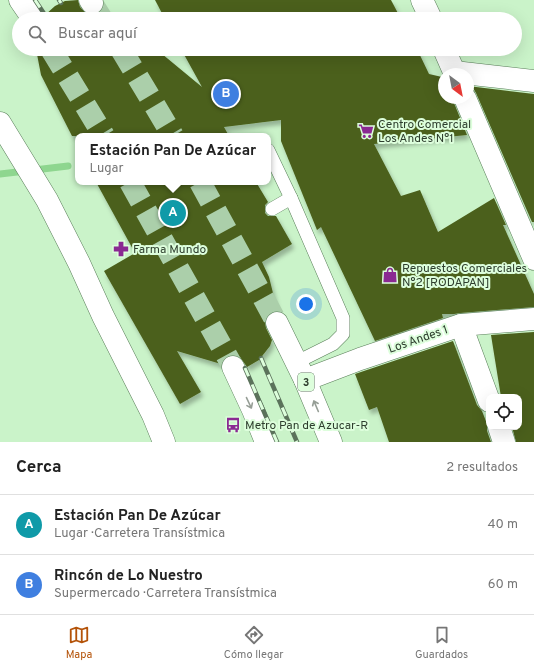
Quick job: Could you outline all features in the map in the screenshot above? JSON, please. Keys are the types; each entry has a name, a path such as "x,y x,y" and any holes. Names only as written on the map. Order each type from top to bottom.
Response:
{"street":[{"path":"20,0 28,12"},
{"path":"422,0 428,12"},
{"path":"447,56 453,68"},
{"path":"474,75 534,81"},
{"path":"468,104 534,259"},
{"path":"0,123 47,200 153,415 164,442"},
{"name":"Los Andes 1","path":"301,371 360,359 461,325 534,319"},
{"name":"3","path":"277,323 301,371 331,442"},
{"path":"461,325 486,394"},
{"path":"233,367 266,442"},
{"path":"500,430 504,442"}],"lane":[{"path":"271,156 291,198 343,318 343,334 301,371"},
{"path":"272,209 291,198"}],"building":[{"path":"78,0 80,7 85,12 48,12 55,6 65,1"},
{"path":"155,0 391,0 397,12 161,12"},
{"path":"103,8 109,12 100,12"},
{"path":"37,56 164,56 202,87 185,56 420,56 429,74 438,76 438,104 454,104 467,135 374,144 401,196 420,190 438,232 494,198 506,225 503,225 534,294 534,307 442,314 443,318 375,341 321,227 317,230 281,141 281,120 224,127 227,133 75,133 75,136 72,136 41,75"},
{"path":"474,87 534,94 534,222 532,222"},
{"path":"98,185 258,185 268,202 265,205 265,213 268,216 276,216 292,244 262,262 269,277 276,311 271,312 266,316 266,328 272,340 270,346 259,360 247,367 240,357 234,355 227,356 221,364 177,351 201,392 180,404 104,271 135,253"},
{"path":"534,332 534,442 516,442 513,430 522,430 522,394 501,394 491,335"},
{"path":"453,341 477,405 482,411 486,421 486,430 491,442 389,442 377,407 369,410 355,374"}],"waterway":[{"path":"0,174 68,166"}],"tunnel":[{"path":"92,3 98,12"},
{"path":"55,56 102,133"},
{"path":"125,56 171,133"},
{"path":"132,185 233,367"},
{"path":"202,185 277,323"}],"railway":[{"path":"35,0 43,12"},
{"path":"261,358 297,442"},
{"path":"245,368 277,442"}],"place":[{"name":"Rincón de Lo Nuestro","path":"226,94"},
{"name":"Centro Comercial Los Andes N°1","path":"366,131"},
{"name":"Estación Pan De Azúcar","path":"173,213"},
{"name":"Farma Mundo","path":"121,249"},
{"name":"Repuestos Comerciales N°2 [RODAPAN]","path":"390,275"},
{"name":"Metro Pan de Azucar-R","path":"233,425"}]}
